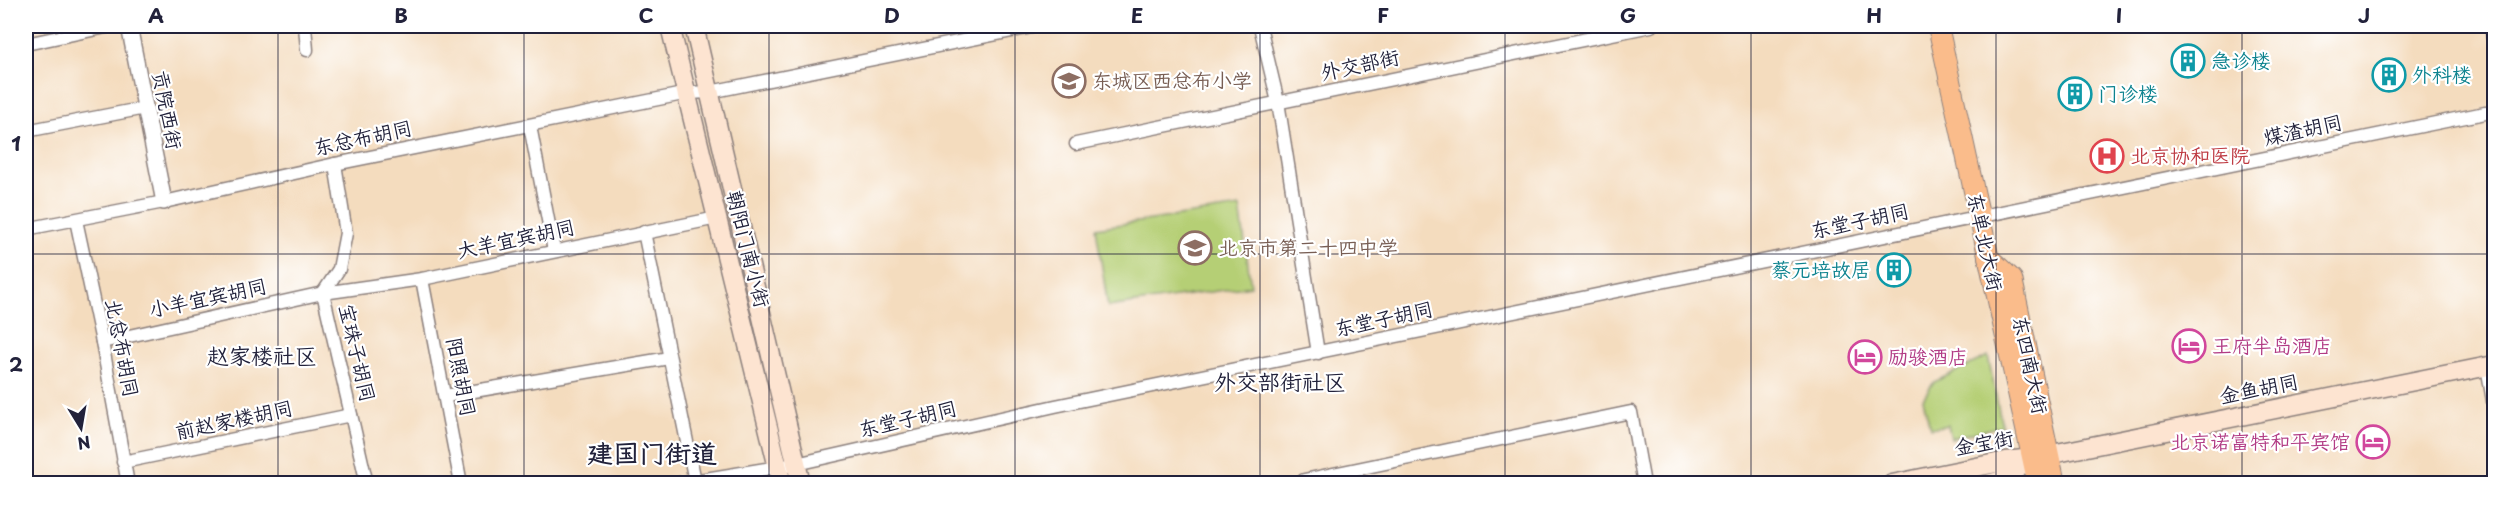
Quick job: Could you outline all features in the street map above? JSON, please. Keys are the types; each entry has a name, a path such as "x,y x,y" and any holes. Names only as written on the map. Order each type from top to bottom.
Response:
{"main road":[{"name":"朝阳门南小街","path":"670,26 717,218 786,471 801,483"},
{"name":"朝阳门南小街","path":"694,26 710,92 786,471"},
{"name":"东单北大街","path":"1938,26 1988,257 2041,457"},
{"name":"金鱼胡同","path":"2041,457 2491,365"},
{"name":"金宝街","path":"1892,483 2006,461 2041,457"},
{"name":"金宝街","path":"1988,483 1999,482 2041,457"},
{"path":"2038,483 2041,457"},
{"path":"2041,457 2055,483"}],"street":[{"path":"26,44 111,26"},
{"name":"贡院西街","path":"129,26 164,202"},
{"path":"304,26 308,50"},
{"name":"东总布胡同","path":"26,230 335,164 1037,26"},
{"path":"1260,26 1278,102 1318,352"},
{"name":"外交部街","path":"1076,144 1651,26"},
{"path":"2493,26 2494,37"},
{"path":"26,131 145,108"},
{"name":"煤渣胡同","path":"1979,216 2494,113"},
{"path":"530,126 554,251"},
{"name":"宝珠子胡同","path":"335,164 346,232 339,269 323,293 367,483"},
{"name":"东堂子胡同","path":"675,483 786,471 1055,406 1979,216"},
{"name":"大羊宜宾胡同","path":"323,293 422,279 717,218"},
{"name":"北总布胡同","path":"76,220 102,342 128,483"},
{"path":"644,232 695,481"},
{"name":"阳照胡同","path":"422,279 462,483"},
{"name":"小羊宜宾胡同","path":"102,342 323,293"},
{"path":"445,396 669,358"},
{"path":"2491,365 2494,403"},
{"path":"1303,483 1304,480 1631,412 1644,483"},
{"name":"前赵家楼胡同","path":"123,462 351,416"}],"green space":[{"path":"1240,207 1251,286 1108,307 1096,228"},
{"path":"1988,356 2002,426 1951,438 1948,425 1930,428 1923,399 1934,382"}],"place":[{"name":"急诊楼","path":"2188,61"},
{"name":"外科楼","path":"2389,75"},
{"name":"东城区西总布小学","path":"1069,81"},
{"name":"门诊楼","path":"2075,94"},
{"name":"北京协和医院","path":"2107,156"},
{"name":"北京市第二十四中学","path":"1195,248"},
{"name":"蔡元培故居","path":"1894,270"},
{"name":"王府半岛酒店","path":"2189,346"},
{"name":"励骏酒店","path":"1865,357"},
{"name":"北京诺富特和平宾馆","path":"2373,442"}],"district":[{"name":"赵家楼社区","path":"262,356"},
{"name":"外交部街社区","path":"1280,382"},
{"name":"建国门街道","path":"652,454"}]}
